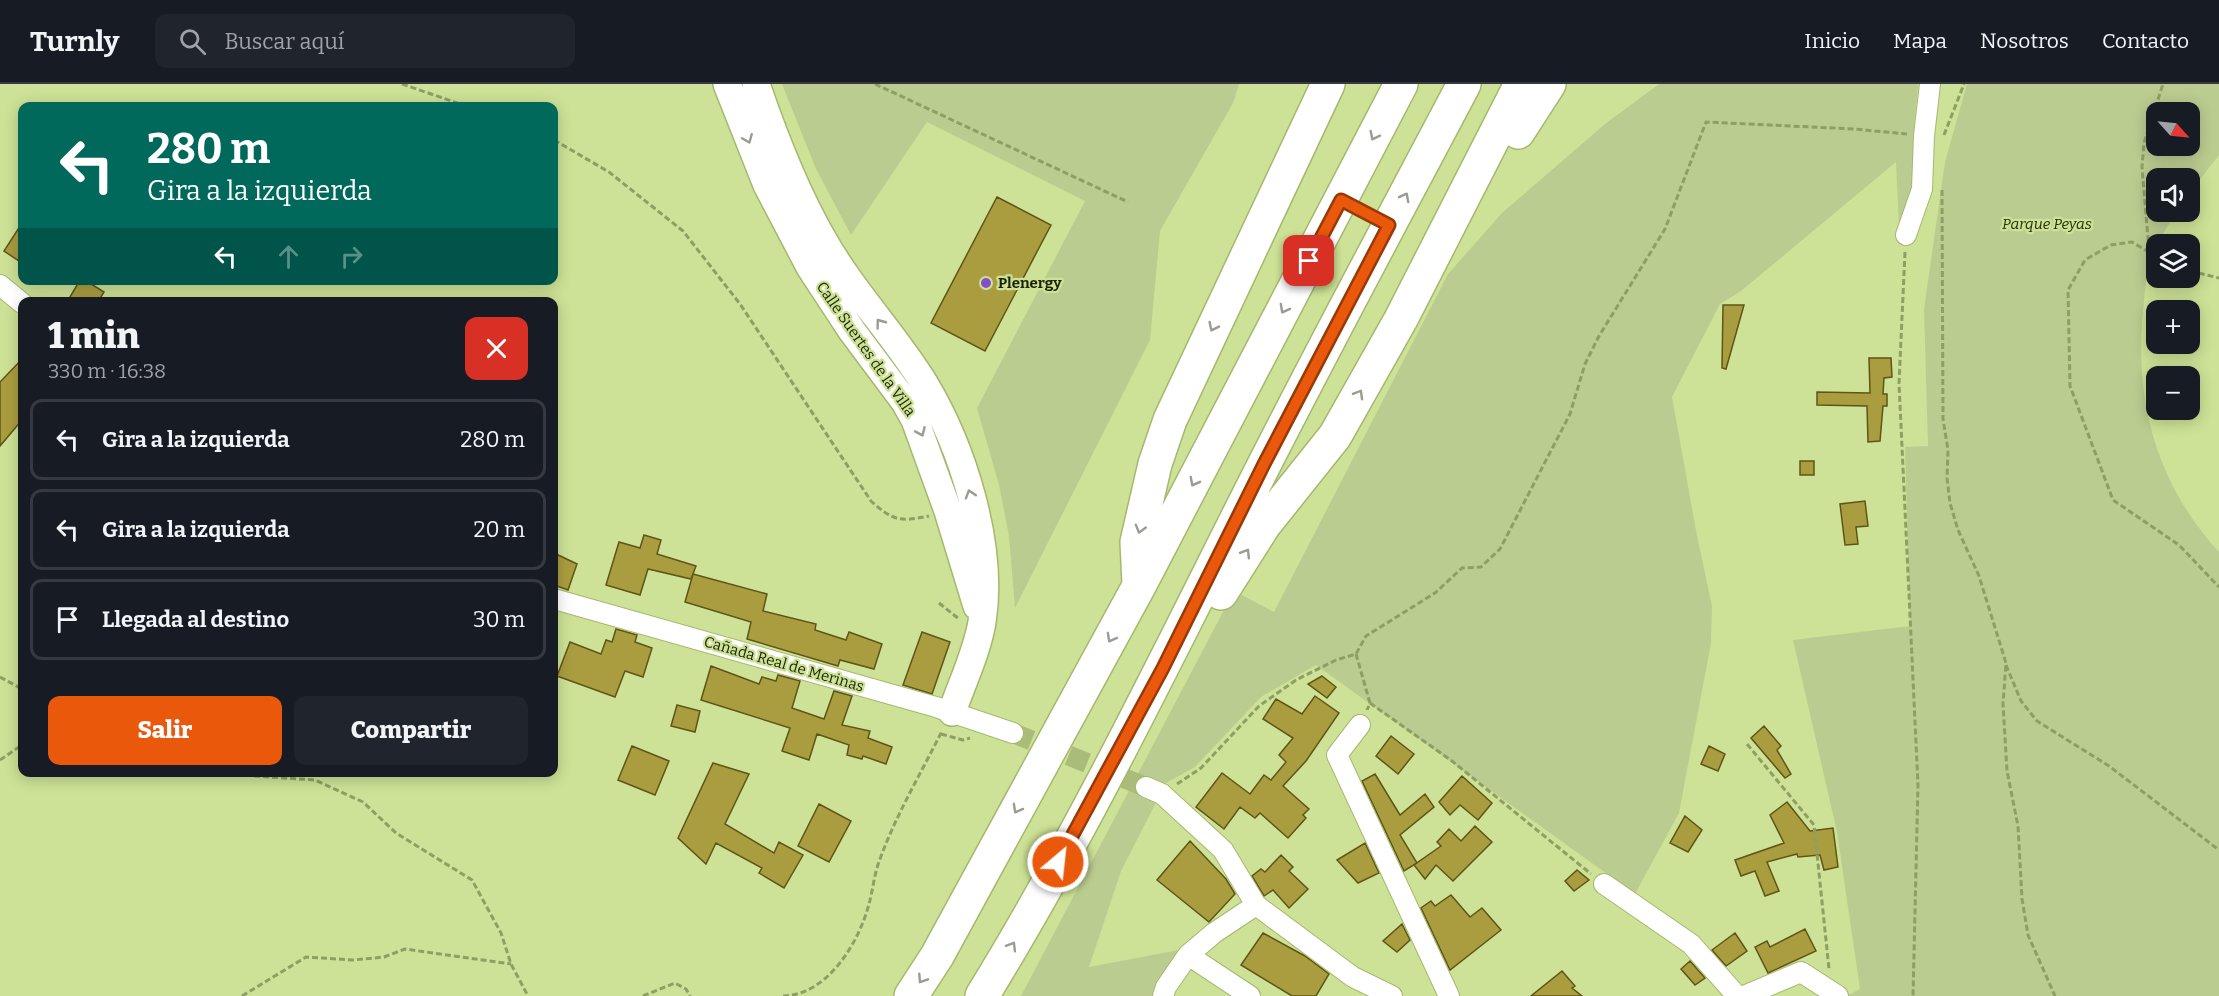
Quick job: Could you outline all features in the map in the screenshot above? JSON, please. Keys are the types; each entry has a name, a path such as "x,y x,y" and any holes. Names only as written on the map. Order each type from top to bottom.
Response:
{"highway":[{"path":"1139,586 1137,542 1155,464 1170,420 1328,84"},
{"path":"1236,281 1340,84"},
{"path":"911,996 937,956 1139,586 1401,84"},
{"path":"982,996 1017,938 1163,668 1264,464 1464,84"},
{"path":"1163,668 1218,598 1263,525 1335,436 1401,319 1521,84"},
{"path":"1401,319 1548,84"}],"main road":[{"name":"Calle Suertes de la Villa","path":"727,84 766,185 810,267 852,331 905,402 915,420 948,511 982,624"},
{"name":"Calle Suertes de la Villa","path":"756,84 775,140 822,239 852,287 924,382 958,455 972,499 986,584 982,624 952,712"}],"street":[{"path":"1906,235 1922,189 1924,136 1930,84"},
{"path":"0,285 18,300"},
{"name":"Cañada Real de Merinas","path":"558,600 952,712 1013,733"},
{"path":"1360,725 1337,755 1449,996"},
{"path":"1154,790 1223,850 1256,904 1353,977 1392,996"},
{"path":"1604,884 1691,944 1737,996"},
{"path":"1163,996 1166,987 1188,955 1214,933 1256,904"},
{"path":"1188,955 1250,996"},
{"path":"1744,996 1801,972 1835,994"}],"lane":[{"path":"1341,200 1389,225"}],"path":[{"path":"402,84 454,102"},
{"path":"875,84 1128,202"},
{"path":"1943,141 1964,84"},
{"path":"2148,234 2142,159 2144,143 2163,84"},
{"path":"1154,790 1201,768 1259,706 1296,680 1336,660 1356,654 1366,636 1436,593 1462,568 1481,567 1500,549 1570,414 1585,364 1594,345 1665,229 1706,122 1854,129 1924,136 1945,132"},
{"path":"558,142 618,178 683,231 740,304 871,501 885,514 904,521 929,516"},
{"path":"1942,185 1943,419 1948,450 1947,478 1950,503 1958,530 1979,576 2020,701 2037,721 2109,766 2219,850"},
{"path":"1906,235 1899,383 1918,785 1913,996"},
{"path":"2146,249 2132,242 2110,245 2085,260 2068,290 2070,386 2113,500 2179,545 2219,587"},
{"path":"2200,273 2219,278"},
{"path":"1356,654 1370,704 1452,761 1604,884"},
{"path":"2006,663 2003,704 2007,771 2018,826 2022,899 2028,935 2055,996"},
{"path":"0,676 18,687"},
{"path":"1360,725 1370,704"},
{"path":"783,996 812,986 830,973 845,957 869,907 879,861 952,712"},
{"path":"1747,744 1814,825 1835,994"},
{"path":"0,760 18,748"},
{"path":"270,777 315,780 363,802 396,833 472,880 501,933 511,964 528,996"},
{"path":"242,996 306,957 353,960 384,957 401,949 511,964"},
{"path":"643,996 675,983 687,989 690,996"}],"green space":[{"path":"782,84 1239,84 1233,103 1160,231 1150,340 1015,608 1009,536 999,485 977,408 1085,201 927,122 851,235 816,169"},
{"path":"1659,84 1918,84 1914,126 1913,195 1899,227 1896,162 1741,291 1720,304 1672,397 1712,606 1711,643 1679,813 1635,894 1316,665 1261,697 1195,767 1166,783 1121,871 1089,967 1179,950 1169,996 1021,996 1234,591 1274,612 1448,274 1502,213 1605,124"},
{"name":"Parque Peyas","path":"1967,84 2219,84 2219,155 2200,179 2200,168 2146,168 2146,222 2171,222 2163,234 2146,234 2146,283 2141,355 2146,420 2149,420 2167,474 2181,501 2219,552 2219,996 1847,996 1860,989 1837,832 1793,640 1910,626 1905,447 1928,446 1924,309 1945,162"}],"building":[{"path":"997,197 1051,225 985,351 931,323"},
{"path":"18,229 18,260 4,251"},
{"path":"77,285 93,285 104,292 101,297 70,297"},
{"path":"1723,305 1744,305 1726,369 1722,368"},
{"path":"1869,358 1891,358 1892,377 1884,378 1883,394 1887,394 1887,406 1883,406 1880,441 1868,442 1867,406 1817,405 1817,392 1870,393"},
{"path":"18,363 18,425 0,446 0,382"},
{"path":"1800,461 1814,461 1814,475 1800,475"},
{"path":"1865,501 1868,526 1856,527 1858,544 1845,545 1840,504"},
{"path":"644,535 661,540 657,554 696,566 691,579 648,569 640,595 606,585 619,542 640,548"},
{"path":"558,555 577,564 568,590 558,586"},
{"path":"693,574 767,594 763,611 816,624 815,630 846,640 849,632 882,644 874,669 840,660 838,666 747,639 751,622 685,602"},
{"path":"616,629 637,635 635,642 652,648 643,677 625,671 615,697 558,676 570,642 601,654 606,640 612,642"},
{"path":"922,632 950,642 932,694 903,685"},
{"path":"711,666 759,684 762,677 776,681 778,675 800,681 792,708 824,719 834,691 852,696 842,725 870,731 868,738 892,747 886,764 863,756 862,759 847,755 849,745 817,734 809,760 782,751 790,728 701,700"},
{"path":"1322,676 1336,687 1327,698 1308,684"},
{"path":"1315,696 1339,713 1306,761 1283,786 1309,809 1303,815 1306,818 1288,838 1260,813 1255,818 1240,807 1224,829 1196,807 1222,773 1250,794 1264,775 1271,780 1286,762 1279,755 1293,738 1263,719 1276,699 1302,714"},
{"path":"677,705 700,711 695,732 671,726"},
{"path":"1764,726 1781,746 1777,750 1791,774 1785,778 1751,738"},
{"path":"1391,736 1414,754 1398,774 1376,756"},
{"path":"632,746 669,761 655,795 618,780"},
{"path":"1709,746 1725,754 1718,771 1701,764"},
{"path":"713,763 749,774 725,824 774,853 779,842 803,855 784,888 759,873 762,868 716,843 706,864 678,838"},
{"path":"1375,774 1400,815 1425,794 1434,807 1400,835 1417,863 1404,871 1362,781"},
{"path":"1462,776 1492,803 1478,820 1460,805 1450,815 1439,802"},
{"path":"1787,802 1810,831 1833,828 1838,867 1824,870 1820,855 1798,857 1797,854 1767,862 1779,891 1765,896 1755,871 1741,876 1735,860 1784,843 1770,815"},
{"path":"819,804 851,821 829,862 798,846"},
{"path":"1685,816 1702,830 1688,852 1670,843"},
{"path":"1475,826 1492,842 1453,881 1436,865 1425,879 1414,865 1441,846 1437,842 1449,829 1461,841"},
{"path":"1190,841 1226,879 1235,894 1209,922 1157,880"},
{"path":"1365,843 1379,873 1358,883 1337,860"},
{"path":"1281,855 1293,867 1289,871 1308,889 1289,908 1273,890 1264,896 1252,876 1261,869 1265,872"},
{"path":"1577,870 1589,880 1574,891 1565,881"},
{"path":"1451,895 1470,917 1482,908 1501,930 1450,970 1421,908 1431,901 1435,906"},
{"path":"1402,924 1410,940 1397,952 1383,941"},
{"path":"1805,929 1816,951 1768,973 1755,947 1767,941 1770,947"},
{"path":"1263,933 1305,956 1329,974 1316,996 1292,996 1241,965"},
{"path":"1735,933 1747,951 1726,966 1712,950"},
{"path":"1690,961 1705,978 1695,985 1681,969"},
{"path":"1562,971 1575,986 1572,988 1582,996 1531,996"}],"tunnel":[{"path":"1013,733 1146,787"}],"place":[{"name":"Plenergy","path":"986,283"}],"route":[{"path":"1058,862 1163,668 1264,464 1389,225 1341,200 1309,261"}]}
